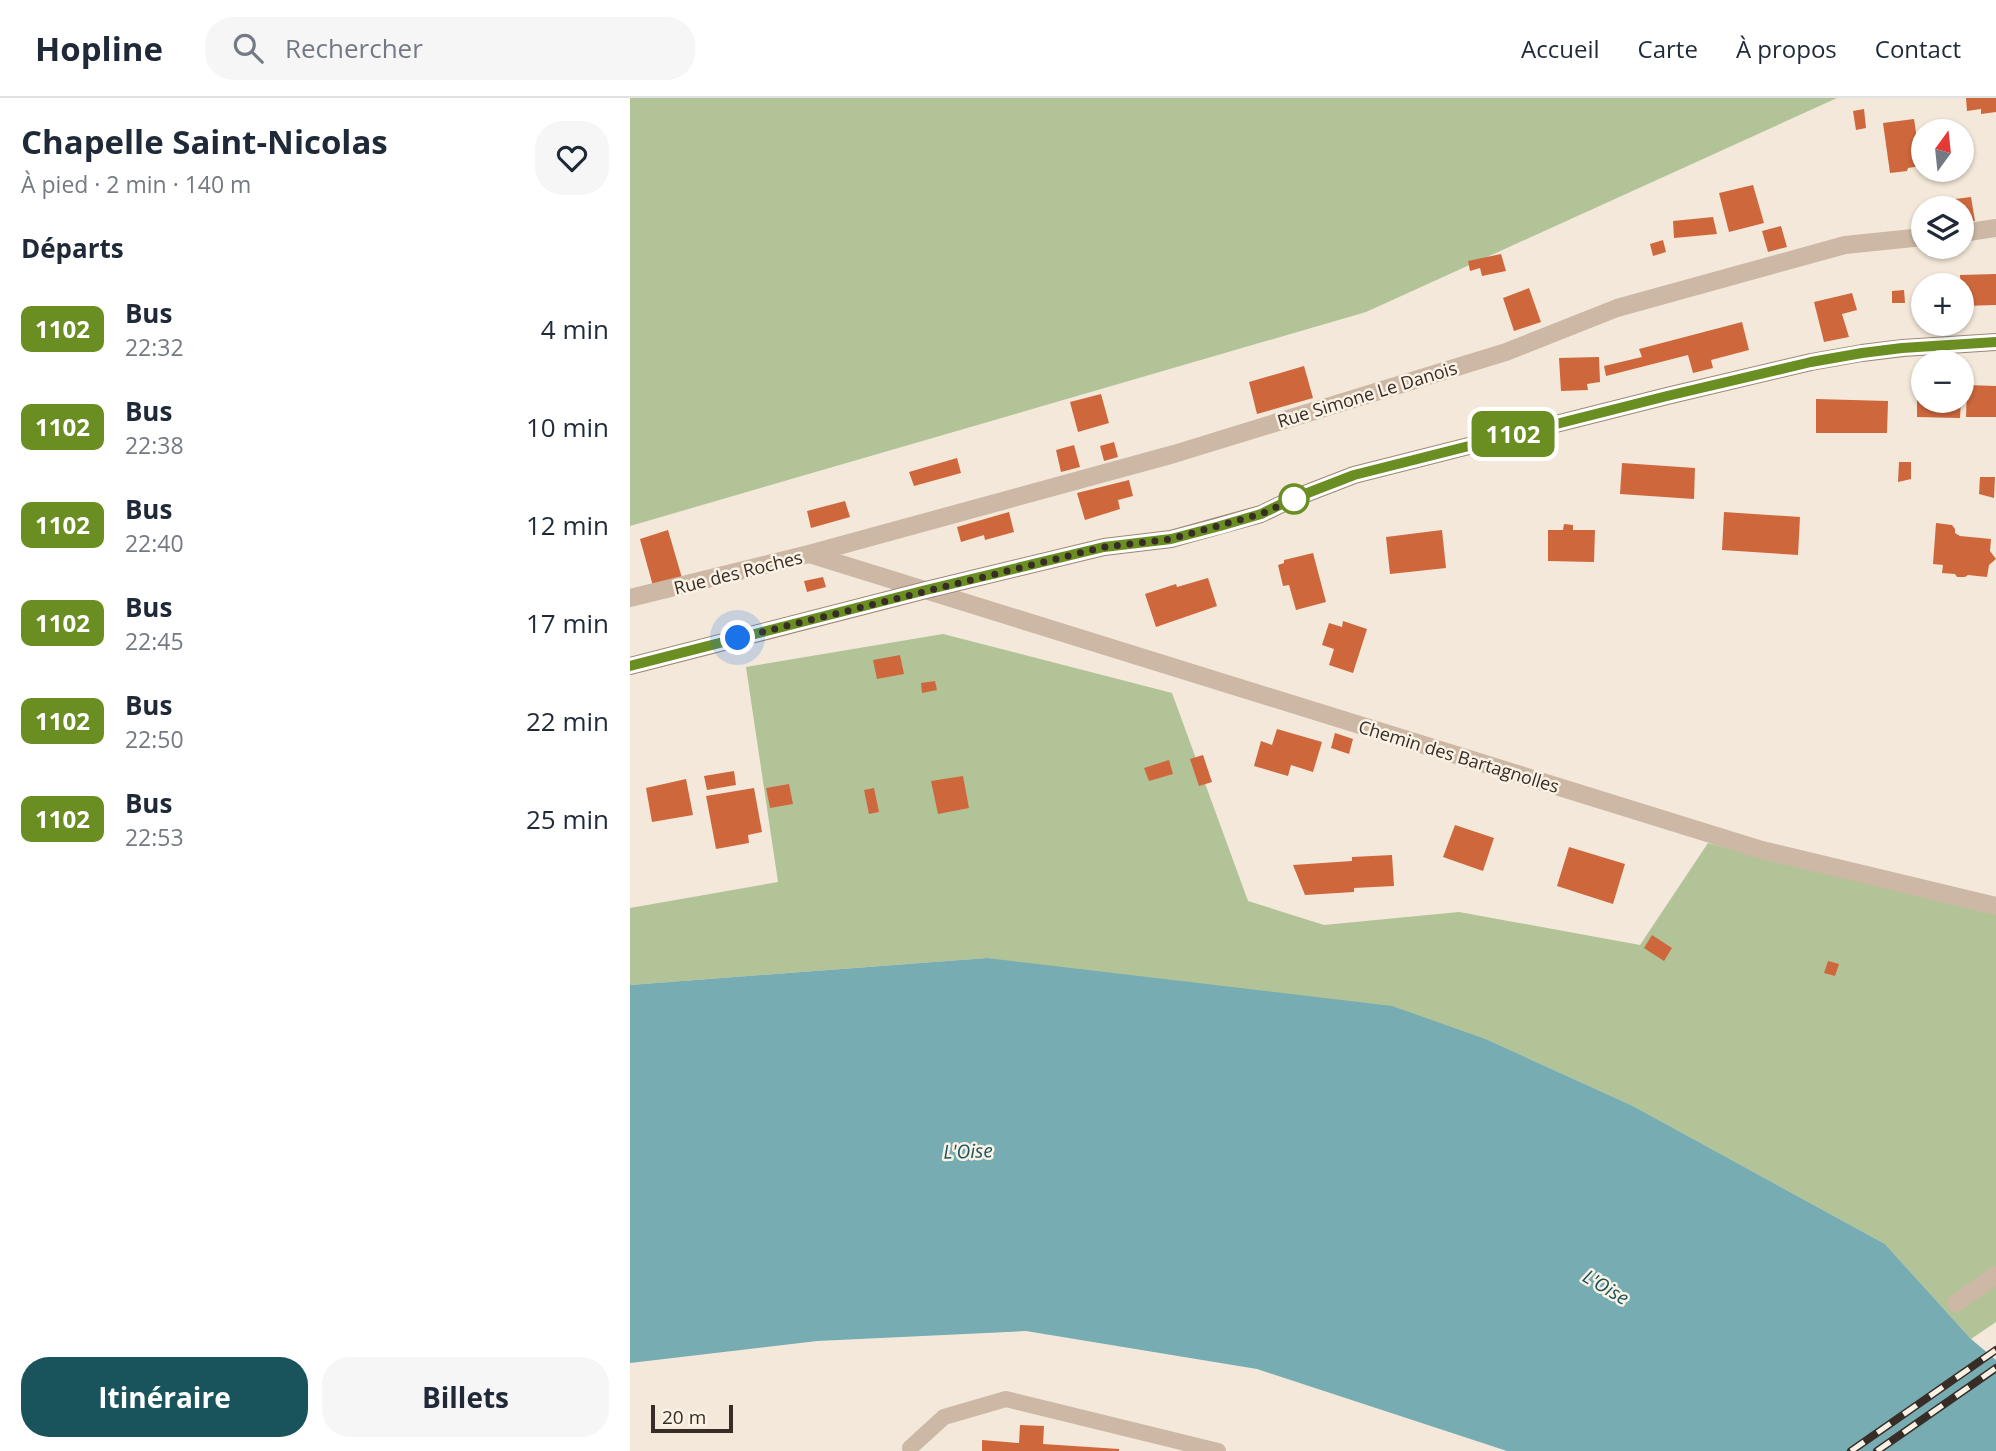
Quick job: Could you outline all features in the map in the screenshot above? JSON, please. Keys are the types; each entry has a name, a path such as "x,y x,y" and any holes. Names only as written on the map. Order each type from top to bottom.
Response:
{"main road":[{"path":"630,666 1104,547 1183,536 1261,514 1354,475 1518,432 1811,362 1902,348 1996,342"}],"street":[{"path":"1974,231 1996,228"},
{"name":"Rue Simone Le Danois","path":"809,554 1174,454 1506,352 1617,307 1845,245 1911,238"},
{"name":"Rue des Roches","path":"630,598 809,554 926,590"},
{"name":"Chemin des Bartagnolles","path":"926,590 1762,850 1996,906"},
{"path":"1955,1303 1996,1275"}],"lane":[{"path":"910,1448 944,1417 1006,1399 1218,1451"}],"green space":[{"path":"630,98 1837,98 1366,312 630,526"},
{"path":"943,634 1172,693 1248,901 1324,925 1459,912 1640,945 1708,843 1996,914 1996,1322 1971,1339 1885,1244 1633,1106 1488,1040 987,958 630,985 630,908 778,882 746,667"}],"water":[{"name":"L'Oise","path":"987,958 1392,1006 1488,1040 1633,1106 1885,1244 1971,1339 1996,1360 1996,1451 1507,1451 1257,1369 1026,1331 817,1341 630,1363 630,985"}],"building":[{"path":"1966,98 1996,98 1996,112 1981,114 1981,109 1967,111"},
{"path":"1864,109 1866,128 1856,130 1853,111"},
{"path":"1911,119 1911,168 1907,171 1890,173 1883,123"},
{"path":"1753,185 1764,223 1729,232 1719,193"},
{"path":"1713,217 1717,234 1674,238 1673,221"},
{"path":"1781,226 1787,247 1768,252 1762,231"},
{"path":"1663,240 1666,252 1653,256 1650,244"},
{"path":"1501,254 1506,271 1482,276 1480,268 1470,271 1468,261"},
{"path":"1996,274 1996,305 1974,306 1974,275"},
{"path":"1529,288 1541,322 1514,331 1503,298"},
{"path":"1904,290 1905,303 1892,303 1892,291"},
{"path":"1852,293 1857,310 1842,314 1849,337 1824,342 1814,302"},
{"path":"1742,322 1749,350 1711,360 1713,368 1693,373 1688,355 1606,376 1604,366 1642,357 1639,349"},
{"path":"1599,357 1600,382 1587,384 1588,390 1561,391 1559,358"},
{"path":"1304,366 1313,398 1257,414 1249,382"},
{"path":"1974,385 1996,386 1996,417 1966,417 1966,413 1974,413"},
{"path":"1101,394 1109,423 1078,432 1070,402"},
{"path":"1816,399 1888,401 1887,433 1816,433"},
{"path":"1917,413 1960,413 1960,418 1917,417"},
{"path":"1114,442 1118,457 1104,461 1100,446"},
{"path":"1074,445 1080,467 1061,472 1056,450"},
{"path":"957,458 961,473 914,486 909,472"},
{"path":"1899,462 1911,462 1911,479 1898,482"},
{"path":"1622,463 1695,468 1694,499 1620,494"},
{"path":"1980,477 1995,477 1994,498 1979,494"},
{"path":"1129,480 1133,496 1118,500 1120,509 1085,520 1077,493"},
{"path":"845,501 850,517 811,528 807,511"},
{"path":"1009,512 1014,532 985,540 984,535 961,542 957,527"},
{"path":"1724,512 1800,517 1798,555 1722,550"},
{"path":"1936,523 1952,525 1955,533 1960,536 1991,539 1990,551 1996,559 1989,565 1987,577 1957,577 1955,574 1942,573 1943,565 1933,564"},
{"path":"1564,524 1573,525 1573,530 1595,530 1594,562 1548,561 1548,530 1563,530"},
{"path":"668,530 682,578 653,586 640,539"},
{"path":"1442,530 1446,568 1390,574 1386,537"},
{"path":"1313,553 1326,602 1296,610 1289,585 1283,586 1278,565 1284,563 1284,560"},
{"path":"823,577 826,587 807,592 804,581"},
{"path":"1208,578 1217,606 1156,627 1145,594"},
{"path":"1343,621 1367,629 1353,673 1329,665 1334,649 1322,645 1329,623 1342,627"},
{"path":"900,655 904,674 877,679 873,660"},
{"path":"935,681 937,690 922,693 921,683"},
{"path":"1277,729 1322,742 1313,772 1291,765 1288,776 1254,766 1261,741 1272,745"},
{"path":"1335,733 1353,739 1349,754 1331,748"},
{"path":"1203,755 1212,782 1199,786 1190,759"},
{"path":"1169,760 1173,774 1149,781 1144,768"},
{"path":"734,771 736,785 707,790 704,776"},
{"path":"963,776 969,808 938,814 931,781"},
{"path":"686,779 693,815 652,822 646,788"},
{"path":"789,784 793,804 770,808 766,788"},
{"path":"754,788 762,832 748,835 749,843 716,849 706,796"},
{"path":"874,788 879,812 869,814 864,790"},
{"path":"1455,825 1494,838 1483,871 1443,857"},
{"path":"1569,847 1625,864 1613,904 1557,886"},
{"path":"1392,855 1394,886 1354,888 1354,892 1305,895 1293,865 1352,861 1352,857"},
{"path":"1652,935 1672,948 1664,961 1644,948"},
{"path":"1828,961 1839,964 1835,976 1824,973"},
{"path":"1020,1425 1044,1426 1043,1444 1119,1451 982,1451 982,1440 1019,1443"}],"railway":[{"path":"1851,1451 1996,1350"},
{"path":"1877,1451 1996,1368"}],"bus line":[{"name":"1102","path":"630,666 1104,547 1171,539 1261,514 1354,475 1667,396 1811,362 1862,353 1996,342"}],"route":[{"path":"738,638 1104,547 1171,539 1261,514 1294,499"}]}
